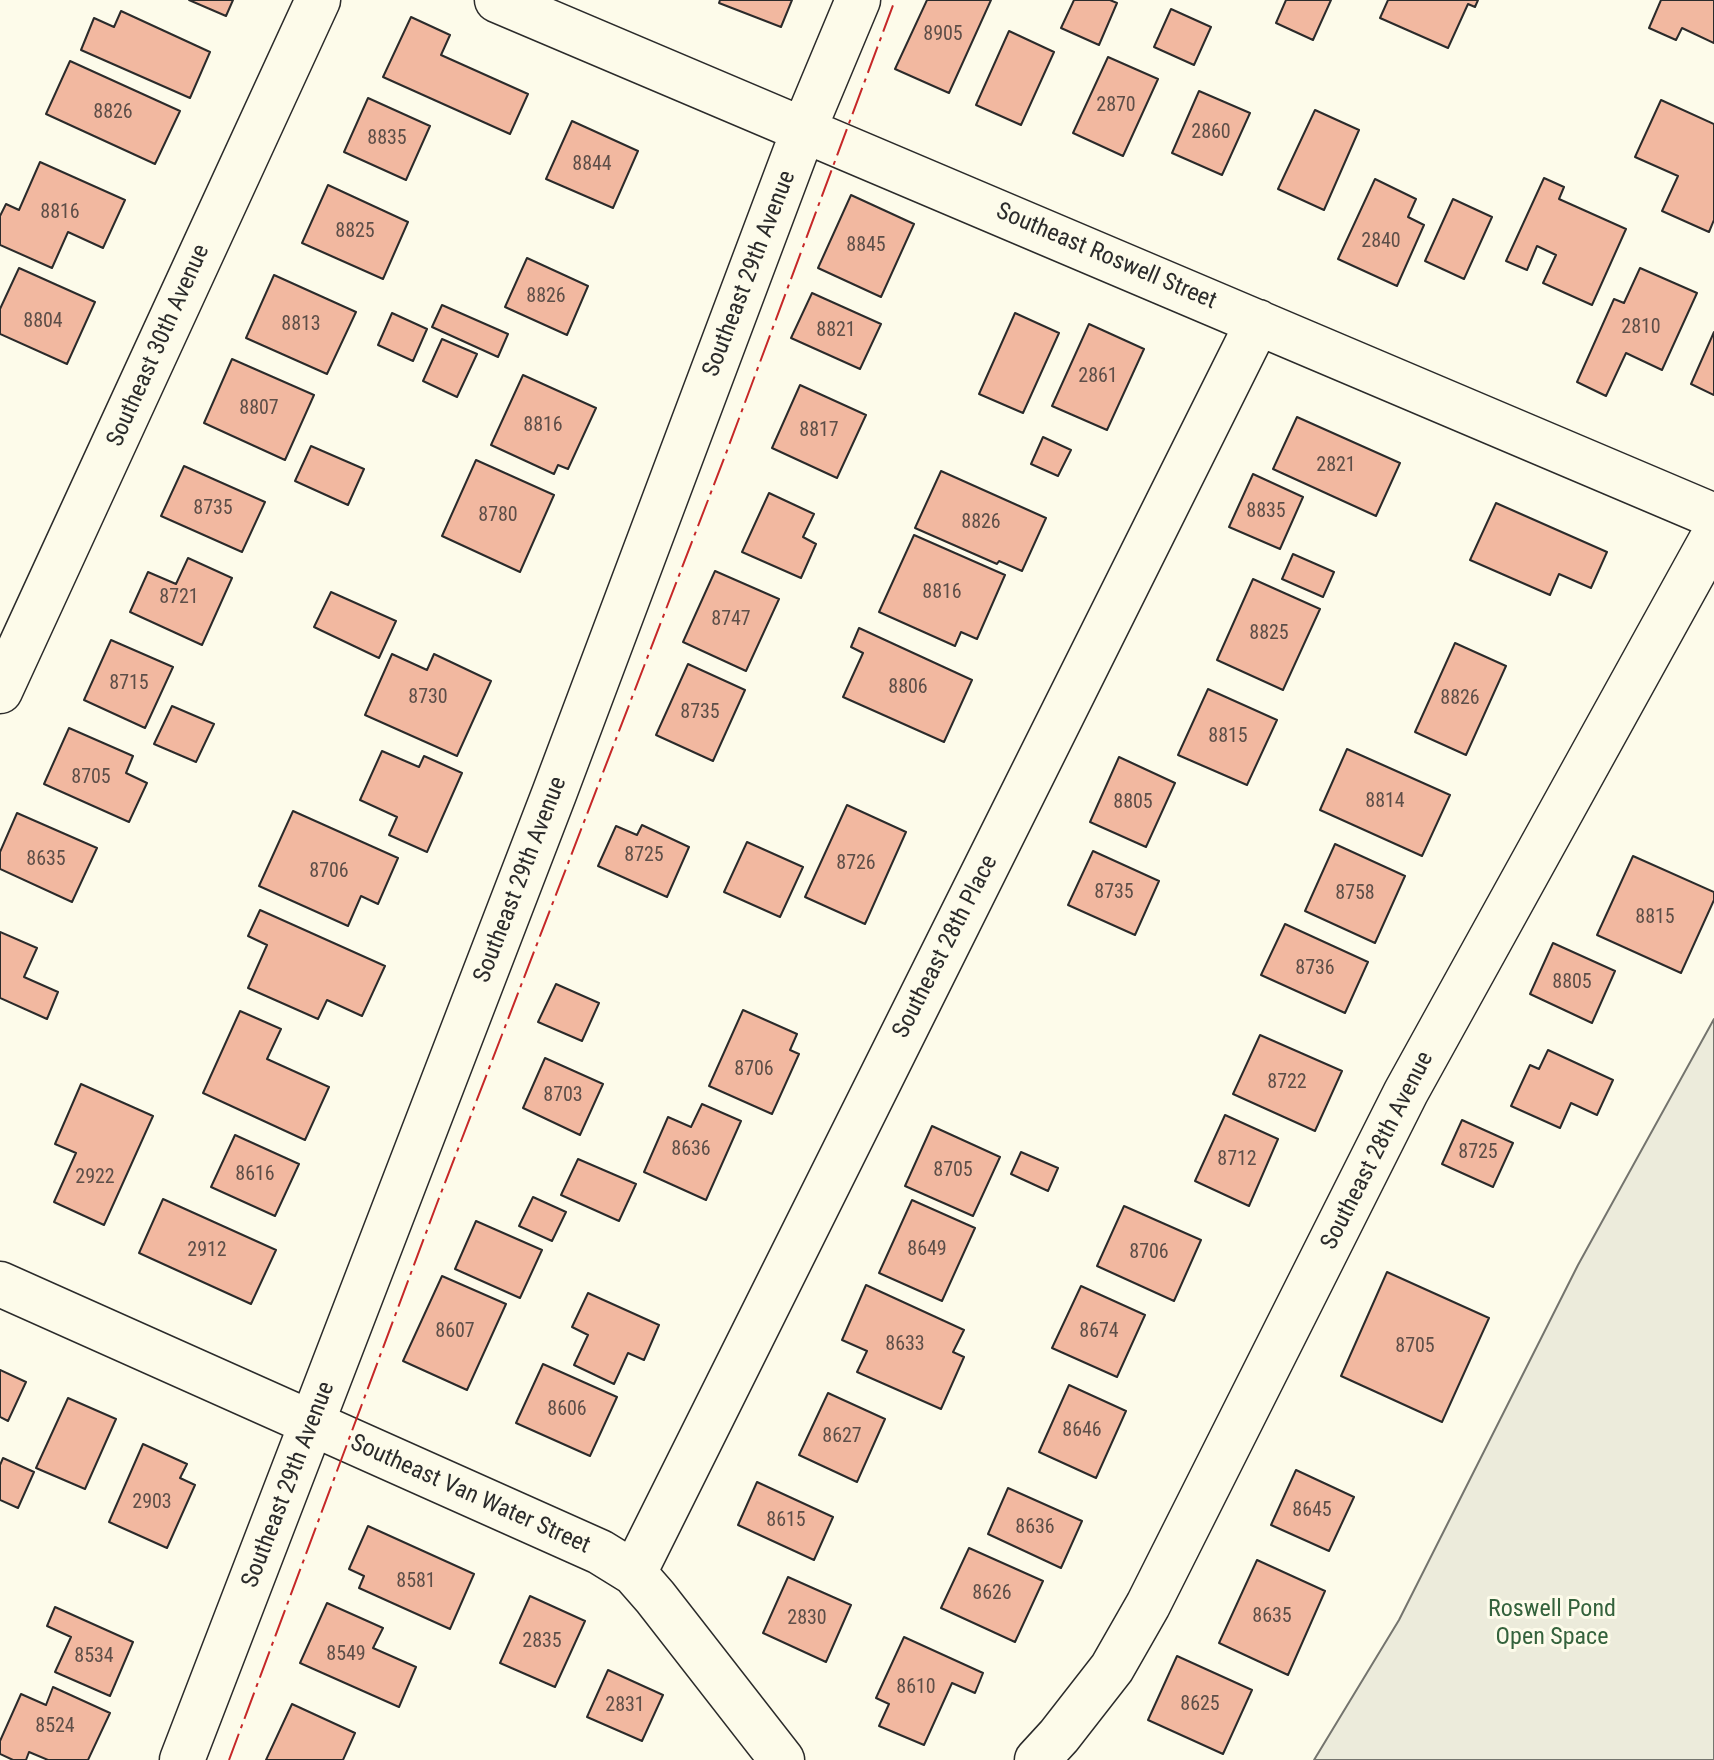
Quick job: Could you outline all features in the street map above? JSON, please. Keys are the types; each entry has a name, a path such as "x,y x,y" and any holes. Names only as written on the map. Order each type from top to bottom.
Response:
{"street":[{"name":"Southeast 30th Avenue","path":"0,691 318,0"},
{"name":"Southeast Roswell Street","path":"497,0 1714,516"},
{"name":"Southeast 29th Avenue","path":"182,1760 312,1426 804,129 858,0"},
{"name":"Southeast 28th Place","path":"634,1573 1258,322"},
{"name":"Southeast 28th Avenue","path":"1037,1760 1112,1668 1148,1605 1406,1092 1714,535"},
{"name":"Southeast Van Water Street","path":"0,1284 312,1426 600,1552 634,1573 782,1760"}],"green space":[{"name":"Roswell Pond Open Space","path":"1714,1019 1714,1760 1314,1760 1399,1620 1578,1265"}],"building":[{"path":"189,0 233,0 226,16"},
{"path":"720,0 792,0 781,27 719,3"},
{"path":"927,0 991,0 949,93 895,69"},
{"path":"1074,0 1110,0 1117,3 1099,45 1061,28"},
{"path":"1286,0 1331,0 1313,40 1276,23"},
{"path":"1388,0 1478,0 1475,7 1468,4 1448,48 1380,18"},
{"path":"1661,0 1714,0 1714,43 1682,28 1676,40 1649,28"},
{"path":"1171,9 1211,27 1194,65 1154,47"},
{"path":"121,11 210,52 190,98 81,50 94,18 114,27"},
{"path":"411,17 450,35 441,55 528,94 510,134 383,77"},
{"path":"1009,31 1054,52 1021,125 976,105"},
{"path":"1108,57 1158,79 1123,156 1073,133"},
{"path":"70,61 180,111 155,164 46,114"},
{"path":"1199,91 1250,113 1222,175 1172,153"},
{"path":"368,98 430,126 406,180 344,152"},
{"path":"1661,100 1714,124 1714,220 1709,232 1662,211 1678,176 1635,157"},
{"path":"1315,110 1359,130 1324,210 1278,189"},
{"path":"572,121 638,151 613,208 546,179"},
{"path":"40,162 125,200 103,248 68,232 52,268 0,245 0,216 6,204 19,210"},
{"path":"1544,178 1564,187 1559,199 1626,229 1592,305 1543,283 1556,255 1537,246 1527,270 1506,261"},
{"path":"1375,179 1416,199 1408,217 1424,225 1397,286 1338,259"},
{"path":"328,185 408,222 383,279 302,243"},
{"path":"851,195 914,224 881,297 818,268"},
{"path":"1453,199 1492,217 1464,279 1425,261"},
{"path":"527,258 588,286 567,335 505,307"},
{"path":"19,268 95,302 67,364 0,334 0,309"},
{"path":"1640,268 1697,293 1662,370 1626,353 1606,396 1577,382 1614,299 1624,303"},
{"path":"274,275 356,312 327,374 246,338"},
{"path":"812,293 881,324 860,369 791,338"},
{"path":"442,305 508,334 498,357 432,327"},
{"path":"392,313 427,329 413,361 378,345"},
{"path":"1015,313 1059,333 1023,413 979,394"},
{"path":"1089,324 1144,349 1107,430 1052,406"},
{"path":"1714,332 1714,395 1691,384"},
{"path":"442,339 477,354 457,397 423,381"},
{"path":"232,359 314,395 285,460 204,423"},
{"path":"523,375 596,408 568,469 558,465 554,474 491,445"},
{"path":"800,385 866,415 837,478 772,448"},
{"path":"1297,417 1400,463 1376,516 1273,469"},
{"path":"1043,437 1071,450 1058,476 1031,464"},
{"path":"311,446 364,469 348,505 295,481"},
{"path":"476,460 554,495 520,572 442,536"},
{"path":"184,466 265,502 242,552 161,516"},
{"path":"941,471 1046,518 1022,571 999,561 997,564 915,528"},
{"path":"1253,474 1303,497 1280,549 1229,527"},
{"path":"769,493 814,514 803,537 816,544 801,578 742,552"},
{"path":"1496,503 1607,552 1591,588 1559,574 1550,595 1470,560"},
{"path":"914,535 1005,575 977,639 961,632 955,646 879,612"},
{"path":"1293,554 1334,572 1323,597 1282,579"},
{"path":"188,558 232,578 202,645 130,612 148,572 176,584"},
{"path":"715,571 779,599 746,671 683,642"},
{"path":"1253,579 1320,609 1283,690 1217,660"},
{"path":"331,592 396,621 379,658 314,627"},
{"path":"859,628 972,680 944,742 843,697 863,653 851,647"},
{"path":"111,640 173,667 145,728 84,700"},
{"path":"1455,643 1506,666 1466,755 1415,732"},
{"path":"392,654 427,670 434,654 491,681 457,756 365,715"},
{"path":"688,664 745,690 713,761 656,735"},
{"path":"1208,689 1277,720 1247,785 1178,755"},
{"path":"172,706 214,724 196,762 154,744"},
{"path":"69,728 133,756 126,773 147,783 129,822 44,784"},
{"path":"1347,749 1450,795 1422,856 1320,810"},
{"path":"382,751 419,767 424,756 462,773 427,852 389,835 397,817 360,800"},
{"path":"1119,757 1175,783 1146,847 1090,822"},
{"path":"847,805 906,832 865,924 805,897"},
{"path":"293,811 398,858 378,904 361,896 348,926 259,886"},
{"path":"17,813 97,848 72,902 0,869 0,852"},
{"path":"642,825 689,847 667,897 598,866 616,826 637,835"},
{"path":"747,842 803,867 780,917 724,892"},
{"path":"1335,844 1405,876 1375,943 1305,911"},
{"path":"1093,851 1159,881 1135,935 1068,905"},
{"path":"1633,856 1714,892 1714,900 1681,973 1597,935"},
{"path":"260,910 385,966 362,1016 327,1000 318,1019 248,988 267,945 248,936"},
{"path":"1285,924 1368,962 1345,1013 1261,975"},
{"path":"0,932 37,948 24,977 58,992 47,1019 0,998"},
{"path":"1553,943 1615,971 1592,1023 1530,994"},
{"path":"556,984 599,1003 582,1041 538,1022"},
{"path":"743,1010 797,1034 790,1050 799,1054 772,1114 709,1086"},
{"path":"240,1011 281,1029 267,1059 329,1087 305,1140 203,1093"},
{"path":"1260,1035 1342,1071 1315,1131 1233,1094"},
{"path":"1548,1050 1613,1080 1597,1115 1571,1103 1560,1128 1511,1106 1530,1065 1539,1069"},
{"path":"545,1058 603,1084 580,1135 523,1108"},
{"path":"81,1084 153,1116 104,1225 54,1202 76,1153 55,1144"},
{"path":"702,1104 741,1121 706,1200 644,1172 668,1117 691,1127"},
{"path":"1225,1115 1278,1139 1249,1206 1195,1181"},
{"path":"1462,1120 1513,1143 1493,1187 1442,1164"},
{"path":"932,1126 1000,1157 973,1216 905,1186"},
{"path":"235,1135 299,1164 275,1216 211,1187"},
{"path":"1021,1152 1058,1168 1048,1191 1011,1174"},
{"path":"578,1159 636,1184 619,1221 561,1195"},
{"path":"533,1197 566,1212 552,1241 519,1226"},
{"path":"163,1199 276,1250 251,1304 139,1253"},
{"path":"912,1200 975,1228 942,1301 879,1273"},
{"path":"1124,1206 1201,1240 1174,1301 1097,1266"},
{"path":"476,1221 542,1250 520,1298 455,1269"},
{"path":"1387,1272 1489,1318 1442,1422 1341,1376"},
{"path":"442,1276 506,1304 467,1390 403,1361"},
{"path":"866,1285 964,1330 953,1352 964,1357 941,1409 857,1372 867,1351 842,1340"},
{"path":"1081,1286 1145,1315 1117,1377 1052,1348"},
{"path":"588,1293 659,1325 644,1360 628,1353 614,1384 574,1365 588,1335 572,1327"},
{"path":"543,1364 617,1397 590,1456 516,1423"},
{"path":"0,1370 26,1382 8,1421 0,1417"},
{"path":"1069,1385 1126,1411 1096,1478 1039,1452"},
{"path":"828,1393 885,1419 857,1482 799,1455"},
{"path":"68,1398 116,1419 85,1489 36,1468"},
{"path":"143,1444 187,1464 180,1478 195,1485 167,1548 109,1522"},
{"path":"3,1458 34,1472 18,1508 0,1500 0,1465"},
{"path":"1296,1470 1354,1497 1329,1551 1271,1525"},
{"path":"757,1482 833,1517 814,1560 738,1525"},
{"path":"1008,1488 1082,1521 1061,1568 988,1534"},
{"path":"368,1526 474,1574 450,1629 359,1588 364,1576 349,1569"},
{"path":"969,1548 1043,1581 1015,1642 941,1608"},
{"path":"1257,1560 1325,1591 1288,1675 1219,1643"},
{"path":"788,1577 851,1605 826,1662 763,1633"},
{"path":"530,1596 585,1621 555,1687 500,1663"},
{"path":"327,1603 383,1628 373,1648 416,1667 399,1707 300,1663"},
{"path":"55,1607 133,1642 110,1696 55,1672 71,1637 47,1626"},
{"path":"904,1637 983,1673 975,1693 952,1683 924,1745 879,1726 889,1704 876,1698"},
{"path":"1177,1656 1252,1690 1223,1754 1148,1720"},
{"path":"608,1670 663,1695 642,1741 587,1717"},
{"path":"53,1687 110,1713 88,1760 48,1760 29,1752 26,1760 13,1760 0,1754 0,1741 21,1694 46,1705"},
{"path":"292,1704 355,1733 343,1760 266,1760"}],"power":[{"path":"229,1760 436,1206 725,456 895,0"}]}
